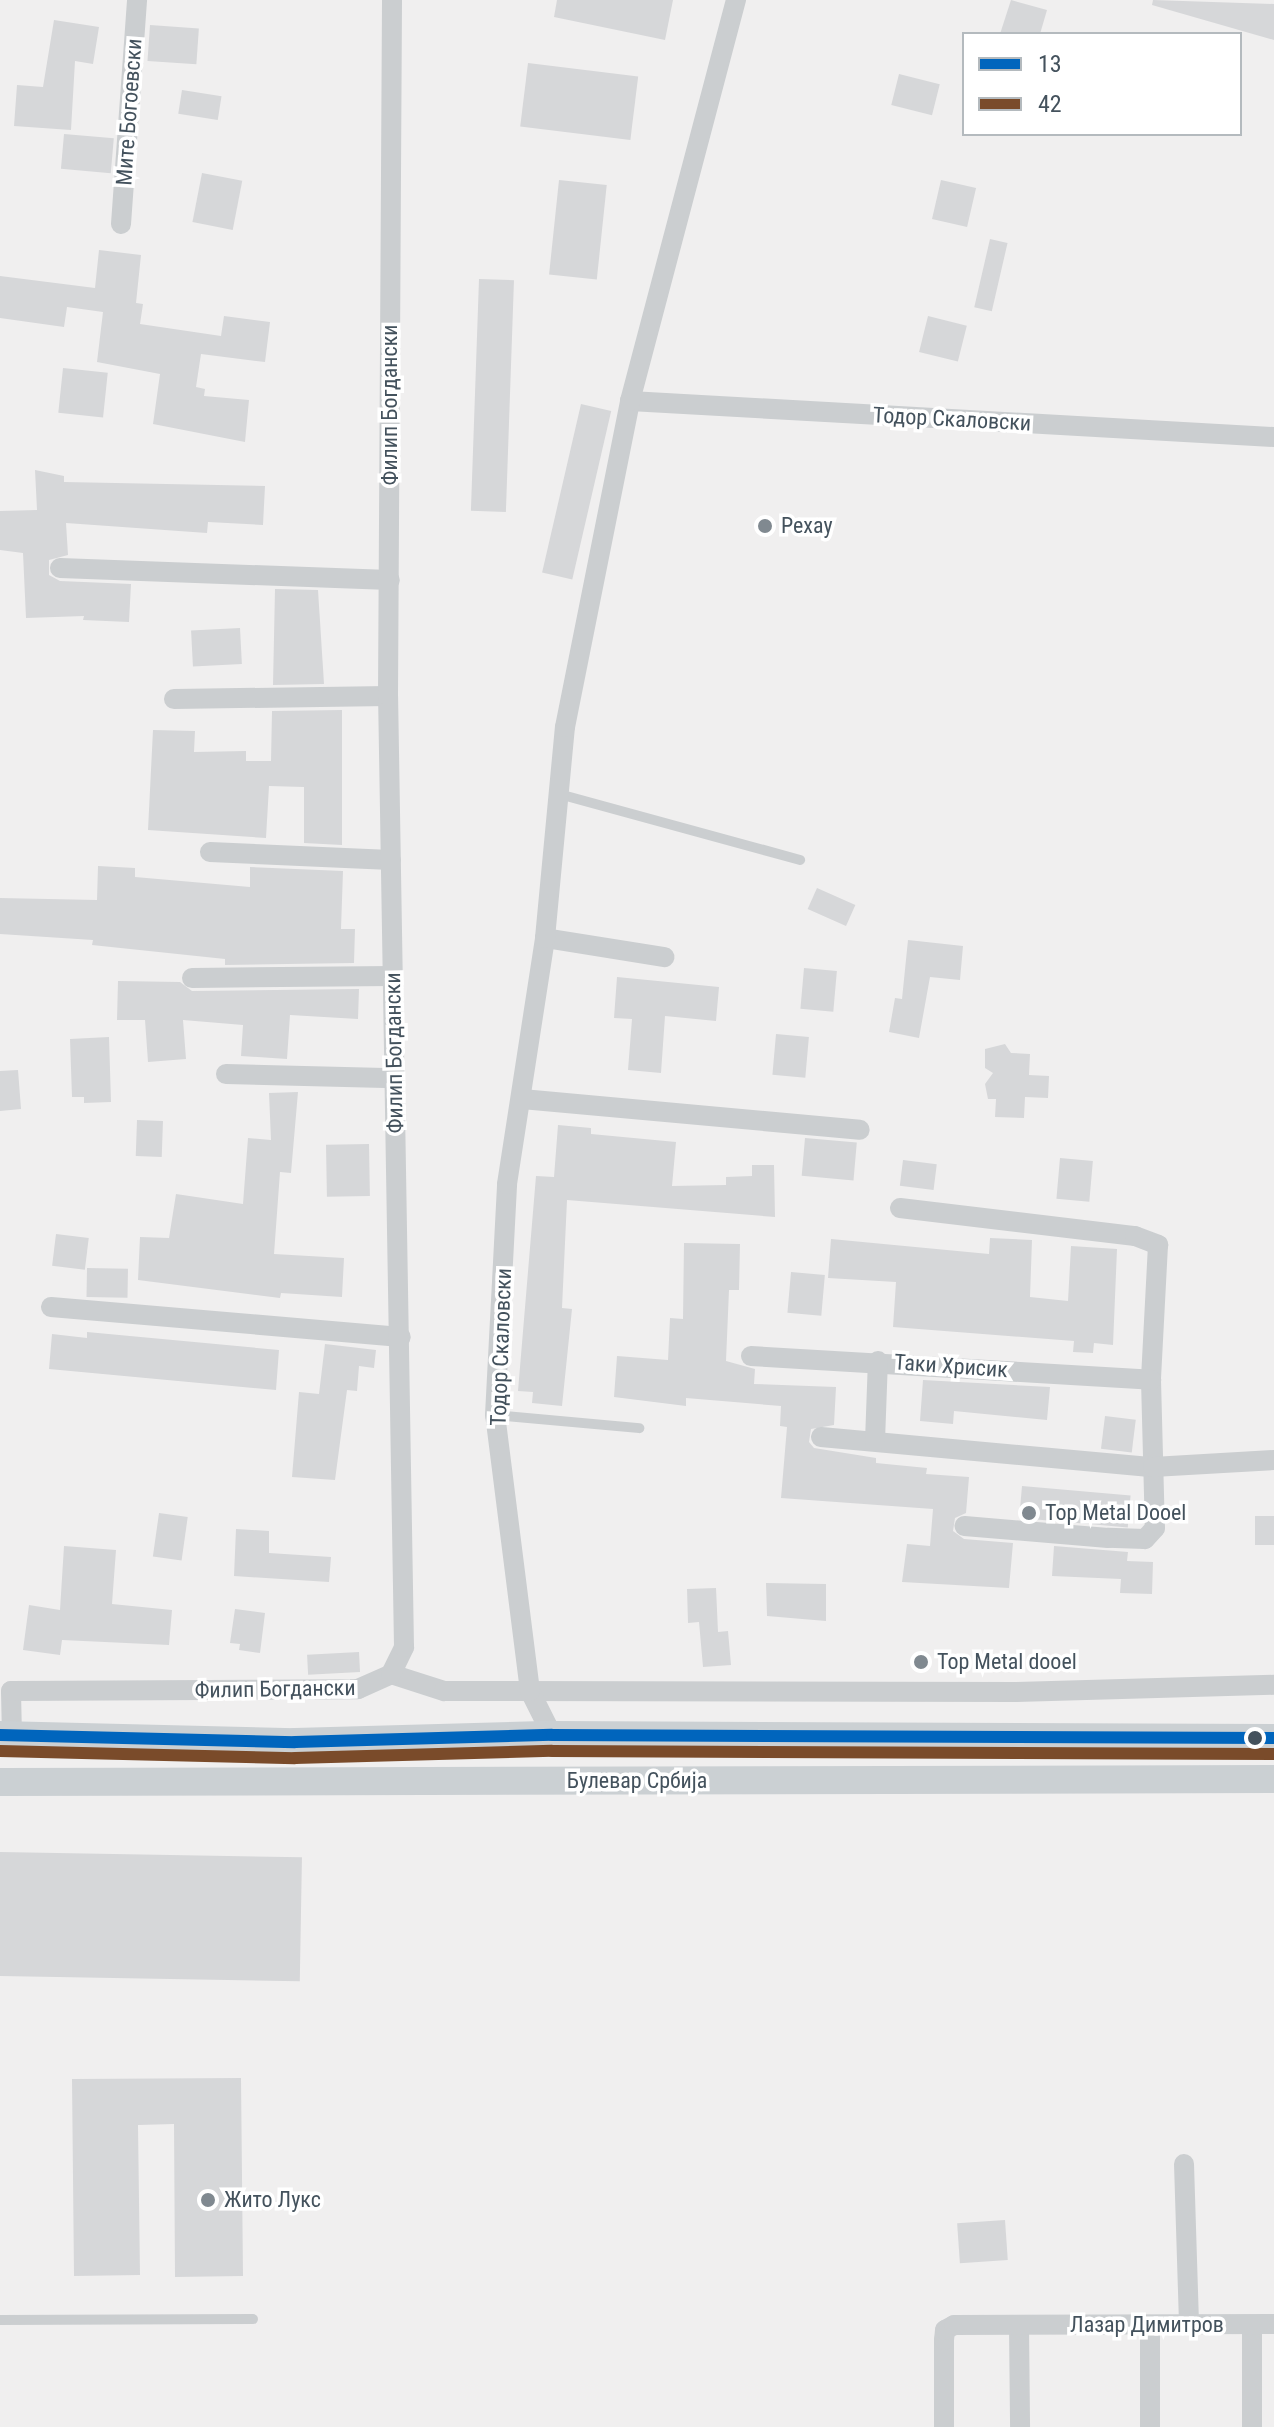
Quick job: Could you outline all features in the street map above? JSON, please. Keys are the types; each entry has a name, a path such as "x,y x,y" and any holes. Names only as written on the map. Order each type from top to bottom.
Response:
{"street":[{"name":"Мите Богоевски","path":"121,224 137,0"},
{"name":"Филип Богдански","path":"6,1736 11,1691 358,1689 391,1674 400,1662 406,1623 388,696 392,0"},
{"name":"Тодор Скаловски","path":"552,1735 530,1691 495,1415 507,1184 545,938 565,727 630,401 736,0"},
{"name":"Тодор Скаловски","path":"630,401 1274,437"},
{"path":"60,568 390,580"},
{"path":"174,699 388,696"},
{"path":"210,852 391,860"},
{"path":"545,938 664,957"},
{"path":"192,978 392,976"},
{"path":"226,1074 395,1078"},
{"path":"522,1099 860,1130"},
{"path":"900,1208 1135,1236 1158,1245 1161,1272 1151,1380 1155,1528 1145,1539 965,1526"},
{"path":"51,1307 401,1337"},
{"name":"Таки Хрисик","path":"751,1356 878,1361 1151,1380"},
{"path":"875,1441 878,1361"},
{"path":"821,1437 1153,1467 1274,1460"},
{"path":"391,1674 444,1691 1016,1692 1274,1685"},
{"name":"Булевар Србија","path":"6,1736 295,1742 552,1735 1274,1738"},
{"name":"Булевар Србија","path":"0,1782 1274,1779"},
{"path":"1184,2164 1189,2325"},
{"name":"Лазар Димитров","path":"944,2427 945,2330 954,2325 1274,2324"},
{"path":"1019,2325 1020,2427"},
{"path":"1150,2325 1150,2427"},
{"path":"1252,2325 1252,2427"}],"lane":[{"path":"559,794 800,860"},
{"path":"495,1415 639,1428"},
{"path":"0,2320 253,2319"}],"building":[{"path":"557,0 673,0 665,40 554,17"},
{"path":"1011,0 1047,10 1041,32 1001,32"},
{"path":"1153,0 1274,4 1274,40 1152,5"},
{"path":"54,20 99,27 93,64 75,61 71,130 14,126 17,85 43,87"},
{"path":"150,25 199,28 196,64 147,61"},
{"path":"528,63 638,77 630,140 520,127"},
{"path":"899,74 940,84 932,115 891,105"},
{"path":"182,90 222,96 218,120 178,114"},
{"path":"64,134 114,138 111,173 61,169"},
{"path":"202,173 242,181 233,230 192,222"},
{"path":"559,180 607,185 597,279 549,274"},
{"path":"941,180 976,188 967,227 932,219"},
{"path":"990,239 1008,243 992,311 974,307"},
{"path":"99,250 141,255 136,303 143,304 140,324 221,336 224,316 270,322 265,362 201,354 196,387 205,389 204,396 249,400 245,442 153,424 160,374 97,362 103,312 67,307 64,327 0,318 0,276 95,288"},
{"path":"479,279 514,280 506,512 471,511"},
{"path":"928,316 967,326 958,362 919,352"},
{"path":"63,368 108,373 103,417 58,413"},
{"path":"581,404 611,411 572,580 542,573"},
{"path":"35,470 64,476 64,482 265,486 263,525 208,522 207,533 66,523 68,555 49,560 49,575 60,581 131,584 129,622 83,620 84,616 26,618 23,553 0,550 0,511 37,510"},
{"path":"275,589 318,590 324,684 273,685"},
{"path":"240,628 242,664 193,667 191,631"},
{"path":"342,710 342,845 304,843 304,787 269,786 266,838 148,830 153,730 195,731 194,752 246,751 246,761 271,761 272,711"},
{"path":"98,866 135,868 135,877 250,887 250,867 343,871 341,929 355,929 354,963 225,965 225,959 92,945 93,940 0,934 0,898 97,900"},
{"path":"817,888 855,905 846,926 808,909"},
{"path":"908,940 963,946 960,980 930,977 919,1038 889,1032 895,998 902,999"},
{"path":"804,968 837,971 833,1012 800,1009"},
{"path":"617,977 719,987 716,1021 665,1016 661,1073 628,1070 632,1019 614,1018"},
{"path":"118,981 180,982 192,991 359,989 358,1019 290,1015 287,1059 241,1056 243,1025 183,1020 186,1059 148,1062 145,1020 117,1020"},
{"path":"776,1034 809,1037 805,1078 772,1075"},
{"path":"109,1037 111,1102 84,1103 84,1097 72,1097 70,1039"},
{"path":"1005,1044 1011,1053 1030,1054 1029,1075 1049,1076 1048,1098 1025,1097 1024,1118 995,1117 996,1099 988,1099 985,1084 993,1073 985,1068 985,1049"},
{"path":"18,1070 21,1109 0,1111 0,1071"},
{"path":"298,1092 291,1173 280,1172 274,1254 344,1258 342,1297 281,1293 280,1298 138,1280 140,1237 169,1238 176,1194 243,1204 248,1138 271,1140 269,1093"},
{"path":"137,1120 163,1121 162,1157 136,1156"},
{"path":"558,1125 591,1128 591,1134 676,1142 672,1186 726,1185 726,1177 752,1176 752,1165 774,1165 775,1217 567,1200 562,1308 572,1309 562,1406 532,1403 533,1392 518,1391 536,1176 554,1177"},
{"path":"805,1138 857,1143 853,1180 802,1176"},
{"path":"369,1144 370,1196 327,1197 326,1145"},
{"path":"1060,1158 1093,1161 1089,1202 1056,1199"},
{"path":"903,1160 937,1164 934,1190 900,1186"},
{"path":"56,1234 89,1238 85,1270 52,1266"},
{"path":"990,1238 1032,1240 1030,1297 1068,1301 1071,1246 1117,1249 1113,1345 1094,1343 1093,1353 1073,1352 1074,1341 893,1327 896,1282 828,1278 831,1239 989,1254"},
{"path":"684,1243 740,1244 739,1290 729,1290 726,1361 755,1369 754,1384 836,1387 834,1425 811,1429 809,1442 814,1448 876,1458 876,1463 927,1468 926,1474 969,1477 966,1513 955,1518 953,1531 964,1539 1013,1543 1009,1588 902,1582 907,1544 930,1546 933,1509 781,1498 787,1427 780,1426 781,1406 686,1398 686,1406 614,1397 617,1356 668,1360 670,1318 683,1319"},
{"path":"87,1268 128,1269 127,1298 86,1297"},
{"path":"791,1272 825,1275 821,1316 787,1313"},
{"path":"87,1332 279,1350 276,1390 49,1369 52,1334 87,1338"},
{"path":"325,1344 376,1350 374,1368 359,1366 357,1391 347,1390 335,1480 292,1477 299,1392 319,1394"},
{"path":"923,1380 1050,1387 1047,1420 954,1411 953,1424 920,1421"},
{"path":"1105,1416 1136,1420 1132,1453 1101,1449"},
{"path":"1022,1486 1131,1495 1128,1527 1019,1518"},
{"path":"159,1513 188,1517 182,1561 153,1557"},
{"path":"1255,1516 1274,1516 1274,1545 1255,1545"},
{"path":"236,1529 269,1531 269,1553 331,1557 329,1582 234,1576"},
{"path":"64,1546 116,1550 112,1604 172,1610 169,1645 62,1640 60,1655 23,1650 29,1605 60,1610"},
{"path":"1054,1546 1128,1552 1127,1561 1153,1562 1152,1594 1120,1593 1121,1579 1052,1576"},
{"path":"766,1583 826,1584 826,1621 767,1616"},
{"path":"716,1588 718,1632 728,1631 731,1665 703,1667 699,1622 688,1623 687,1589"},
{"path":"235,1609 265,1613 260,1653 239,1650 240,1644 230,1643"},
{"path":"359,1652 360,1672 308,1675 307,1655"},
{"path":"0,1852 302,1857 300,1981 0,1976"},
{"name":"Жито Лукс","path":"241,2078 243,2276 175,2277 174,2124 138,2125 140,2275 74,2276 72,2079"},
{"path":"1005,2220 1008,2260 960,2263 957,2223"}],"transit line":[{"name":"13","path":"0,1735 295,1742 552,1735 1274,1738"},
{"name":"42","path":"0,1751 295,1758 552,1751 1274,1754"}],"place":[{"name":"Рехау","path":"765,526"},
{"name":"Top Metal Dooel","path":"1029,1513"},
{"name":"Top Metal dooel","path":"921,1662"},
{"name":"Жито Лукс","path":"208,2200"}]}
